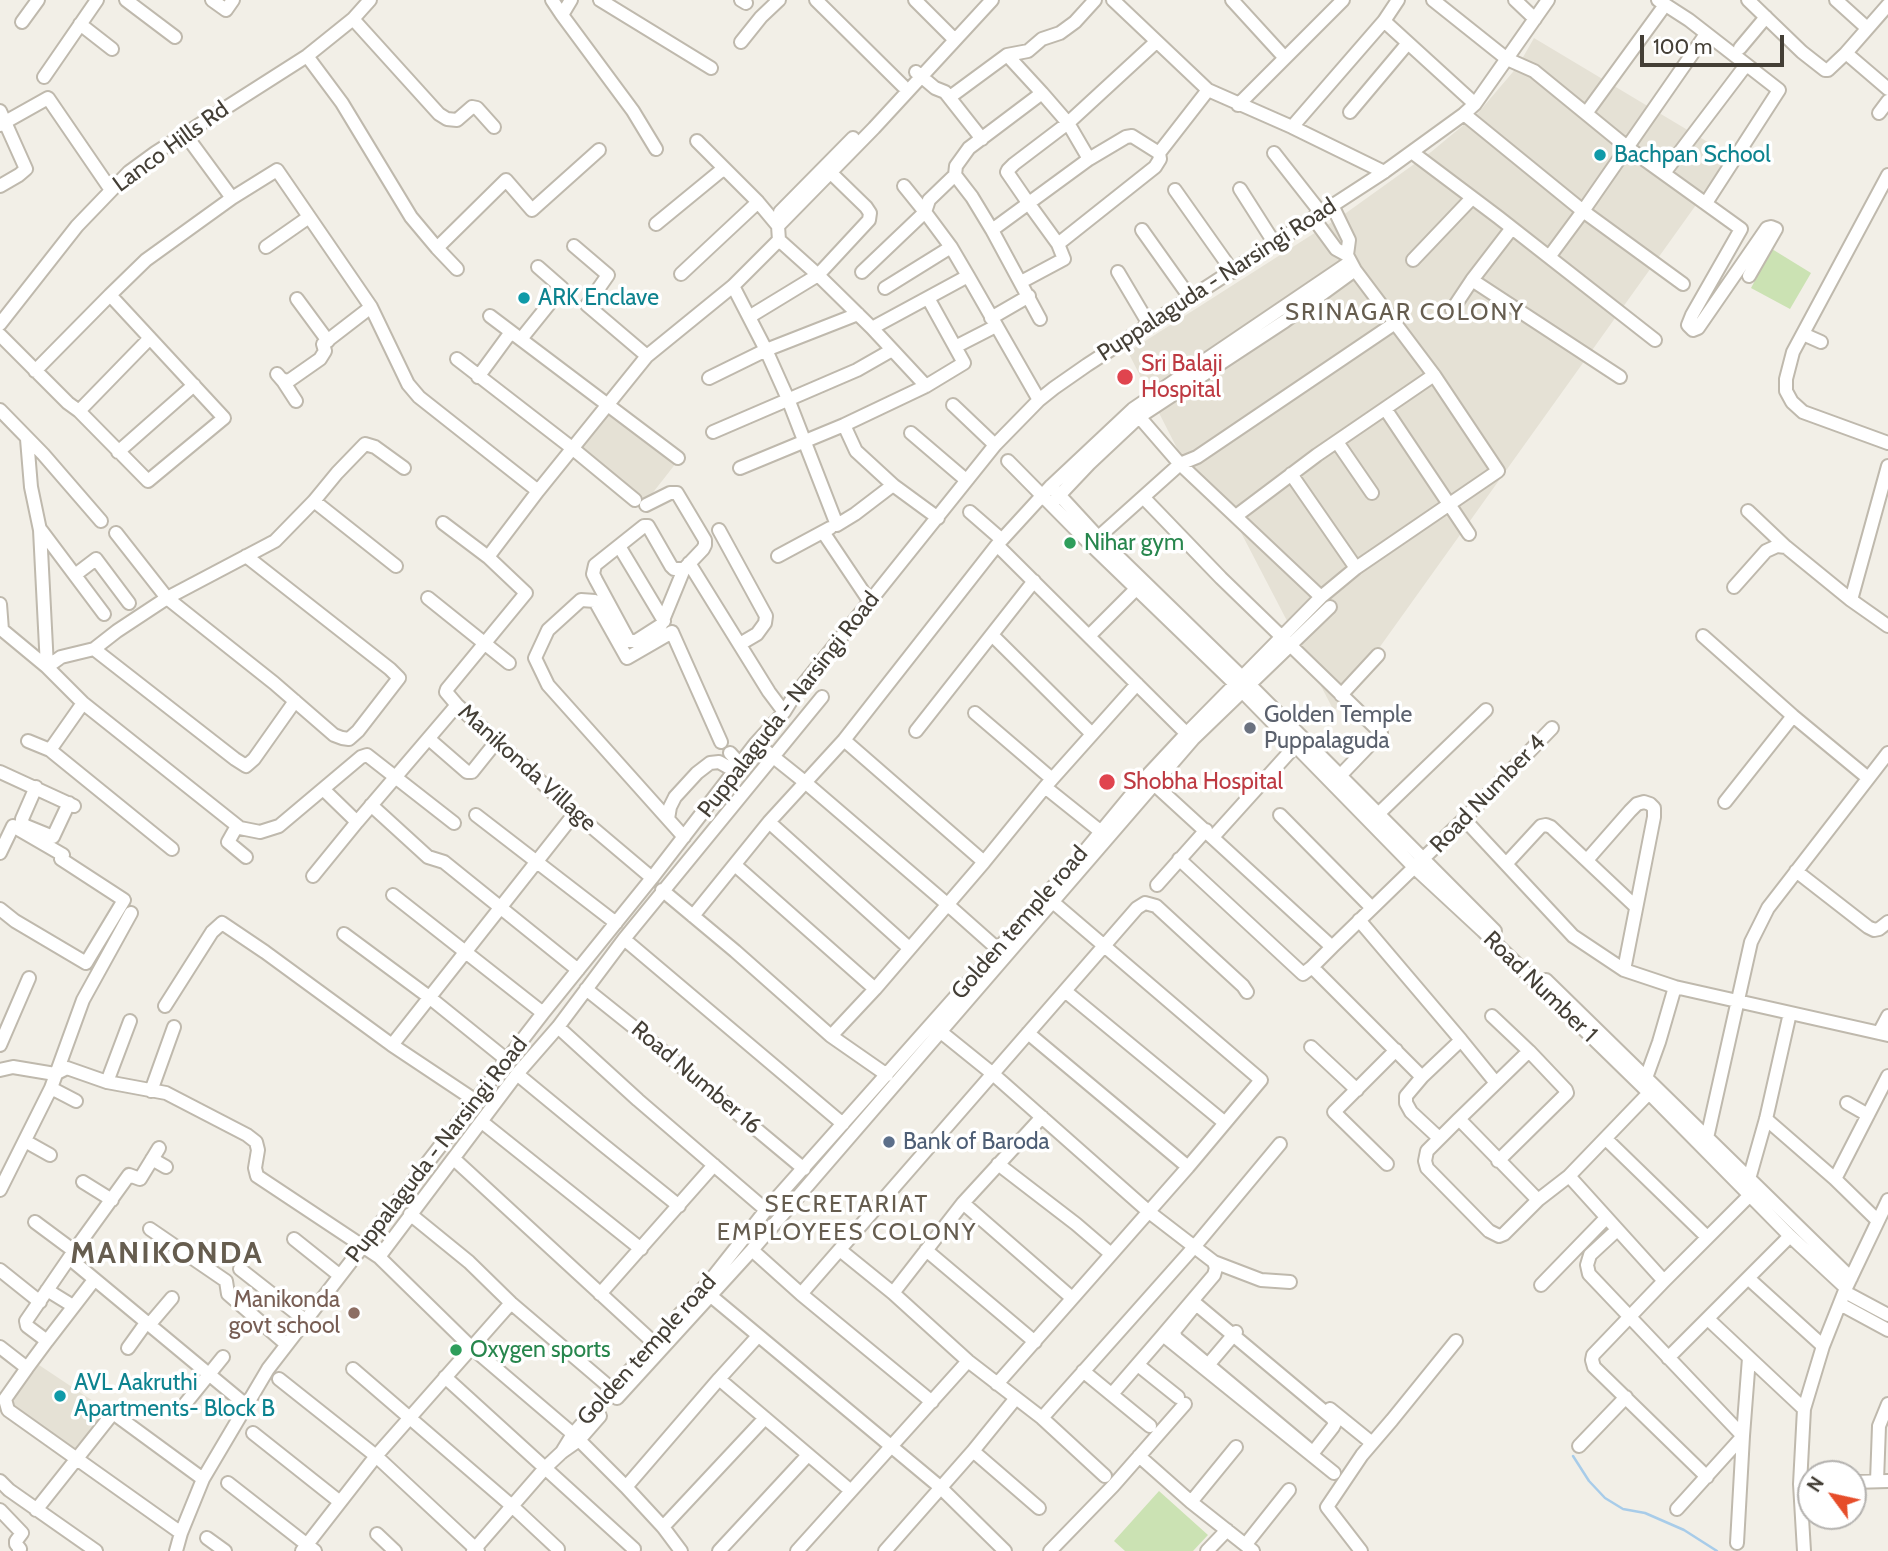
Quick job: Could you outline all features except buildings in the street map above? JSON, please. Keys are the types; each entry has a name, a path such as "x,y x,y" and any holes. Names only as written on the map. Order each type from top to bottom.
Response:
{"street":[{"path":"22,22 38,0"},
{"path":"44,76 97,0"},
{"path":"127,0 175,37"},
{"path":"212,0 226,10 233,0"},
{"name":"Lanco Hills Rd","path":"0,324 77,226 138,166 307,56 353,19 370,0"},
{"path":"552,0 633,111 656,149"},
{"path":"562,15 571,0"},
{"path":"600,0 711,68"},
{"path":"741,42 779,0"},
{"path":"816,0 902,86"},
{"path":"915,0 952,37"},
{"path":"776,229 831,173 982,0"},
{"path":"952,37 992,0"},
{"path":"950,97 1007,55 1028,51 1042,39 1060,33 1075,22 1095,0"},
{"path":"1113,0 1208,90 1384,172"},
{"path":"1232,0 1285,58"},
{"path":"1238,105 1343,0"},
{"path":"1292,127 1384,21 1398,0"},
{"path":"1433,0 1507,59 1534,71 1628,147 1741,229 1692,315 1688,325 1693,330 1698,328 1767,228 1776,229 1749,276"},
{"path":"1515,0 1535,19"},
{"name":"Puppalaguda - Narsingi Road","path":"176,1551 203,1479 268,1369 543,1013 995,445 1039,400 1087,365 1413,153 1464,114 1475,104 1548,0"},
{"path":"1748,0 1802,52 1825,70 1846,53 1888,5"},
{"path":"1836,0 1867,28"},
{"path":"1587,112 1662,3 1689,20 1779,90 1706,203"},
{"path":"1741,48 1766,18"},
{"path":"353,19 439,114 447,119 457,120 472,107 477,108 494,127"},
{"path":"1384,21 1475,104"},
{"path":"80,24 112,49"},
{"path":"1549,257 1706,33"},
{"path":"1021,282 1064,259 1058,244 1008,170 1068,122 1156,42"},
{"path":"1350,112 1408,43"},
{"path":"1846,53 1888,89"},
{"path":"1007,55 1068,122 1088,159"},
{"path":"307,56 342,103 411,217 457,269"},
{"path":"1664,173 1746,65"},
{"path":"443,523 488,557 647,356 733,286 776,229 902,86 918,74"},
{"path":"918,74 935,88 946,92 982,139"},
{"path":"1058,244 1154,167 1160,159 1159,153 1208,90"},
{"path":"862,272 925,212 929,200 955,175 956,166 969,148 1042,93"},
{"path":"0,186 26,169 2,120 48,98 111,190"},
{"path":"1879,113 1888,101"},
{"path":"1464,114 1583,211 1683,284"},
{"path":"185,134 232,198"},
{"path":"992,230 1088,159 1126,137 1132,136 1159,153"},
{"path":"696,141 758,202 776,229 926,386"},
{"path":"437,248 506,180 532,211 599,150"},
{"path":"1274,153 1322,212 1349,240 1351,262"},
{"path":"1413,153 1655,340"},
{"path":"656,224 723,169"},
{"path":"35,371 146,260 232,198 277,170 371,307 408,384 419,397 538,491"},
{"path":"831,173 870,213"},
{"path":"955,175 992,230 1041,319"},
{"path":"1888,175 1802,334 1793,352 1786,379 1786,391 1792,402 1803,412 1888,443"},
{"path":"904,186 951,247 1039,400"},
{"path":"1240,189 1275,244"},
{"path":"1175,190 1233,272"},
{"path":"1413,260 1472,198"},
{"path":"681,274 758,202"},
{"path":"749,317 818,275 869,220 870,213 880,203"},
{"path":"1236,516 1291,474 1434,375 1351,262 1336,249 1322,212"},
{"path":"266,247 309,217"},
{"path":"1452,310 1512,228"},
{"path":"1142,230 1191,299"},
{"path":"574,246 608,275 587,305 647,356"},
{"path":"885,288 951,247"},
{"path":"693,916 769,822 844,740 999,542 1136,413 1285,321 1351,262"},
{"path":"478,377 562,288 538,267"},
{"path":"1118,272 1150,326"},
{"path":"872,328 968,276"},
{"path":"1472,280 1620,377"},
{"path":"733,286 788,399 837,524"},
{"path":"0,335 148,481 224,418 110,295"},
{"path":"955,347 1028,296"},
{"path":"740,468 844,425 926,386 964,363 928,298"},
{"path":"297,299 328,341"},
{"path":"296,401 280,377 290,380 320,359 325,351 323,344 371,307"},
{"path":"709,377 766,350 858,314"},
{"path":"490,316 678,458"},
{"path":"1094,541 1180,464 1196,457 1395,323"},
{"path":"1802,334 1821,342"},
{"path":"79,411 150,338"},
{"path":"713,432 857,370 892,350"},
{"path":"457,359 641,502 670,493 679,495 705,540 703,549 687,566 661,625 640,639 632,642 629,640 593,574 595,565 644,526 648,526 671,566 674,569 687,566"},
{"name":"Golden temple road","path":"576,1437 653,1342 752,1250 936,1028 1095,844 1146,777 1326,602 1356,568 1498,471 1434,375"},
{"path":"118,452 194,385"},
{"path":"953,405 995,445"},
{"path":"0,410 43,454 101,521"},
{"path":"1386,410 1469,534"},
{"path":"1136,413 1180,464 1326,602"},
{"path":"844,425 856,451 893,485 937,518"},
{"path":"911,433 966,480"},
{"path":"27,439 31,487 40,530 47,667"},
{"path":"1337,442 1372,493"},
{"path":"47,667 61,657 94,649 167,598 275,541 365,444 375,447 404,468"},
{"path":"1008,461 1051,495 1094,541 1242,684"},
{"path":"1851,600 1884,498 1888,466"},
{"path":"1291,474 1356,568"},
{"path":"778,556 855,514 893,485"},
{"path":"1143,497 1221,578 1381,733 1336,779"},
{"path":"314,501 396,566"},
{"path":"1748,511 1786,548 1888,626"},
{"path":"970,512 1034,581 1190,736"},
{"path":"40,530 104,614"},
{"path":"719,530 766,616 765,623 757,634 740,644"},
{"path":"823,532 870,602"},
{"path":"116,533 167,598 334,734 349,738 359,731 399,678 246,556"},
{"path":"619,546 664,621"},
{"path":"1734,587 1766,551 1777,546 1786,548"},
{"name":"Manikonda Village","path":"488,557 526,593 446,692 575,813 653,878"},
{"path":"75,575 96,559 129,603"},
{"path":"687,566 783,712"},
{"path":"916,731 1034,581"},
{"path":"1089,636 1140,585"},
{"path":"428,598 509,663"},
{"path":"684,837 548,685 535,659 548,630 581,600 595,601 627,658 672,632 721,742"},
{"path":"0,604 1,629 47,667 83,703 237,826 260,832 279,826 361,757 367,755 454,823"},
{"path":"992,635 1092,734"},
{"path":"1703,636 1868,779"},
{"path":"94,649 246,766 254,760 295,701"},
{"path":"1341,695 1378,655"},
{"path":"831,1036 875,989 1048,783 1137,684"},
{"name":"Road Number 1","path":"1242,684 1296,745 1336,779"},
{"name":"Road Number 1","path":"1242,684 1483,931 1846,1290"},
{"path":"379,1257 517,1074 558,1027 624,939 821,696"},
{"path":"50,750 83,703"},
{"path":"313,877 357,821 457,705"},
{"path":"1374,818 1486,710"},
{"path":"975,713 1048,783 1095,844"},
{"path":"1725,803 1793,716"},
{"name":"Road Number 4","path":"1312,967 1464,819 1552,728"},
{"name":"Golden temple road","path":"1095,844 1154,784 1190,736"},
{"path":"429,739 467,772 472,772 496,741"},
{"path":"844,740 984,862"},
{"path":"28,741 50,750 172,849"},
{"path":"757,743 1001,952"},
{"path":"1157,885 1179,859 1209,833 1296,745"},
{"path":"730,753 738,768"},
{"path":"1707,1138 1751,942 1768,908 1888,753"},
{"path":"668,819 675,797 710,763 719,762 738,768"},
{"path":"0,772 36,787 72,804 52,837 22,823 36,787"},
{"path":"1154,784 1332,947"},
{"path":"323,789 357,821"},
{"path":"1587,860 1637,804 1644,802 1654,808 1624,970"},
{"path":"371,806 428,857 444,862 578,970"},
{"path":"392,1045 575,813"},
{"path":"476,815 616,923"},
{"path":"1280,815 1372,908"},
{"path":"1464,819 1573,936 1624,970 1675,987 1883,1034 1888,1016"},
{"path":"769,822 909,948"},
{"path":"1506,864 1544,824 1552,827 1636,907"},
{"path":"0,853 13,826 63,855 61,859 124,900 86,963 15,921 0,908"},
{"path":"237,826 228,842 246,857"},
{"path":"1179,859 1303,974 1312,967 1422,1077"},
{"name":"Road Number 1","path":"1419,863 1488,925 1749,1179 1846,1290"},
{"path":"735,865 875,989"},
{"path":"1796,871 1868,927 1879,929 1888,922"},
{"path":"663,890 831,1036 887,1076"},
{"path":"393,895 543,1013"},
{"path":"997,1384 1261,1080 1049,898"},
{"path":"801,1294 1137,908 1145,903 1156,906 1244,986 1247,992"},
{"path":"0,1190 51,1088 83,1000 131,913"},
{"path":"1359,920 1496,1083"},
{"path":"165,1006 212,932 222,923 392,1045 476,1101"},
{"path":"344,934 429,997 507,1060"},
{"path":"624,939 843,1124"},
{"path":"0,1045 29,978"},
{"path":"1646,1078 1675,987"},
{"name":"Road Number 16","path":"586,989 804,1169"},
{"path":"1065,991 1225,1123"},
{"path":"1749,1179 1766,1119 1790,1013"},
{"path":"1492,1016 1567,1093 1499,1160"},
{"path":"107,1082 130,1021"},
{"path":"151,1091 174,1027"},
{"path":"558,1027 766,1210"},
{"path":"936,1028 993,1074 1149,1212 1214,1262 1261,1280 1290,1282"},
{"name":"Golden temple road","path":"476,1550 546,1467 706,1292 766,1210 887,1076 936,1028"},
{"path":"1028,1033 1188,1167"},
{"path":"1439,1138 1411,1112 1406,1096 1461,1040"},
{"path":"1311,1047 1357,1090"},
{"path":"1387,1164 1334,1114 1396,1050"},
{"path":"1529,1051 1439,1138 1427,1151 1425,1161 1427,1168 1489,1231 1499,1236 1569,1176 1648,1094"},
{"path":"0,1070 13,1067 55,1074 67,1068 107,1082 166,1093 247,1135 256,1142 258,1150 255,1168 257,1176 379,1257 471,1348 576,1437 663,1527 681,1551"},
{"path":"517,1074 679,1206"},
{"path":"1835,1180 1888,1076"},
{"path":"51,1088 76,1101"},
{"path":"1847,1103 1868,1115"},
{"path":"893,1293 963,1203 1042,1117"},
{"path":"1459,1119 1538,1200"},
{"path":"1766,1119 1878,1221"},
{"path":"482,1122 641,1249"},
{"path":"1606,1139 1707,1237"},
{"path":"25,1140 50,1155"},
{"path":"1042,1418 1195,1246 1280,1144"},
{"path":"47,1340 27,1326 26,1321 47,1290 129,1175 140,1179 155,1154 166,1167"},
{"path":"454,1159 653,1342"},
{"path":"998,1164 1111,1254"},
{"path":"600,1294 714,1165"},
{"path":"1569,1176 1664,1281"},
{"path":"83,1182 112,1200"},
{"path":"1707,1476 1594,1367 1592,1360 1593,1355 1749,1196"},
{"path":"1805,1460 1804,1409 1823,1346 1888,1200"},
{"path":"963,1203 1072,1298"},
{"path":"410,1214 469,1262 511,1303 612,1390"},
{"path":"1541,1285 1606,1218"},
{"path":"35,1222 72,1255 94,1280 246,1405"},
{"path":"150,1229 226,1281 228,1294 286,1345"},
{"path":"1617,1230 1590,1255 1587,1265 1589,1275 1743,1436"},
{"path":"1668,1359 1790,1236"},
{"path":"294,1239 339,1275"},
{"path":"752,1250 932,1402"},
{"path":"840,1250 893,1293 968,1361 1042,1418 1105,1476"},
{"path":"926,1250 1035,1342"},
{"path":"1214,1262 1214,1275 1175,1330 1174,1336 1310,1450 1315,1450 1333,1427 1334,1421 1271,1364"},
{"path":"240,1269 305,1320"},
{"path":"0,1270 40,1302"},
{"path":"1748,1278 1823,1346"},
{"path":"94,1280 5,1399 8,1410 181,1534"},
{"path":"47,1290 73,1306"},
{"path":"1846,1290 1888,1315"},
{"path":"1846,1290 1888,1329"},
{"path":"706,1292 940,1487 998,1549"},
{"path":"128,1348 172,1298"},
{"path":"1196,1301 1372,1443"},
{"path":"1112,1394 1196,1301"},
{"path":"228,1483 308,1549 376,1456 511,1303"},
{"path":"1708,1319 1804,1409"},
{"path":"1208,1365 1234,1333"},
{"path":"1163,1335 1334,1473"},
{"path":"626,1487 758,1336"},
{"path":"1361,1551 1327,1507 1372,1443 1456,1341"},
{"path":"0,1348 27,1368"},
{"path":"185,1404 223,1357"},
{"path":"1737,1543 1749,1358"},
{"path":"797,1551 968,1361"},
{"path":"1050,1551 1139,1456 1182,1400 1138,1365"},
{"path":"352,1369 512,1506 558,1549"},
{"path":"1083,1371 1150,1426"},
{"path":"445,1377 634,1549"},
{"path":"279,1379 376,1456 476,1550"},
{"path":"719,1379 851,1491"},
{"path":"1579,1446 1626,1397"},
{"path":"885,1551 1016,1398"},
{"path":"1882,1481 1879,1426 1888,1404"},
{"path":"36,1510 113,1413 203,1479"},
{"path":"663,1527 765,1418"},
{"path":"253,1433 340,1502"},
{"path":"1677,1509 1743,1436"},
{"path":"1191,1502 1236,1447"},
{"path":"972,1451 1039,1508"},
{"path":"719,1551 808,1455"},
{"path":"1139,1456 1191,1502 1249,1547 1289,1490"},
{"path":"3,1489 96,1551"},
{"path":"0,1510 22,1533 16,1541 19,1551"},
{"path":"1207,1551 1227,1530"},
{"path":"1804,1551 1805,1530"},
{"path":"377,1534 395,1551"},
{"path":"207,1538 225,1551"}],"shaded area":[{"path":"1534,38 1731,156 1334,711 1235,521 1185,464 1128,352 1346,213 1431,152 1478,113 1518,66"},
{"path":"614,407 680,458 644,504 579,452"},
{"path":"39,1365 108,1411 78,1454 10,1405"}],"green space":[{"path":"1772,249 1811,273 1790,309 1751,288"},
{"path":"1159,1491 1208,1535 1193,1551 1125,1551 1114,1541"}],"waterway":[{"path":"1573,1456 1589,1481 1605,1498 1623,1509 1645,1513 1684,1530 1717,1551"}],"place":[{"name":"Bachpan School","path":"1600,155"},
{"name":"ARK Enclave","path":"524,298"},
{"name":"Sri Balaji Hospital","path":"1125,377"},
{"name":"Nihar gym","path":"1070,543"},
{"name":"Golden Temple Puppalaguda","path":"1250,728"},
{"name":"Shobha Hospital","path":"1107,782"},
{"name":"Bank of Baroda","path":"889,1142"},
{"name":"Manikonda govt school","path":"354,1313"},
{"name":"Oxygen sports","path":"456,1350"},
{"name":"AVL Aakruthi Apartments- Block B","path":"60,1396"}],"district":[{"name":"SRINAGAR COLONY","path":"1405,313"},
{"name":"SECRETARIAT EMPLOYEES COLONY","path":"847,1219"},
{"name":"MANIKONDA","path":"167,1254"}]}
